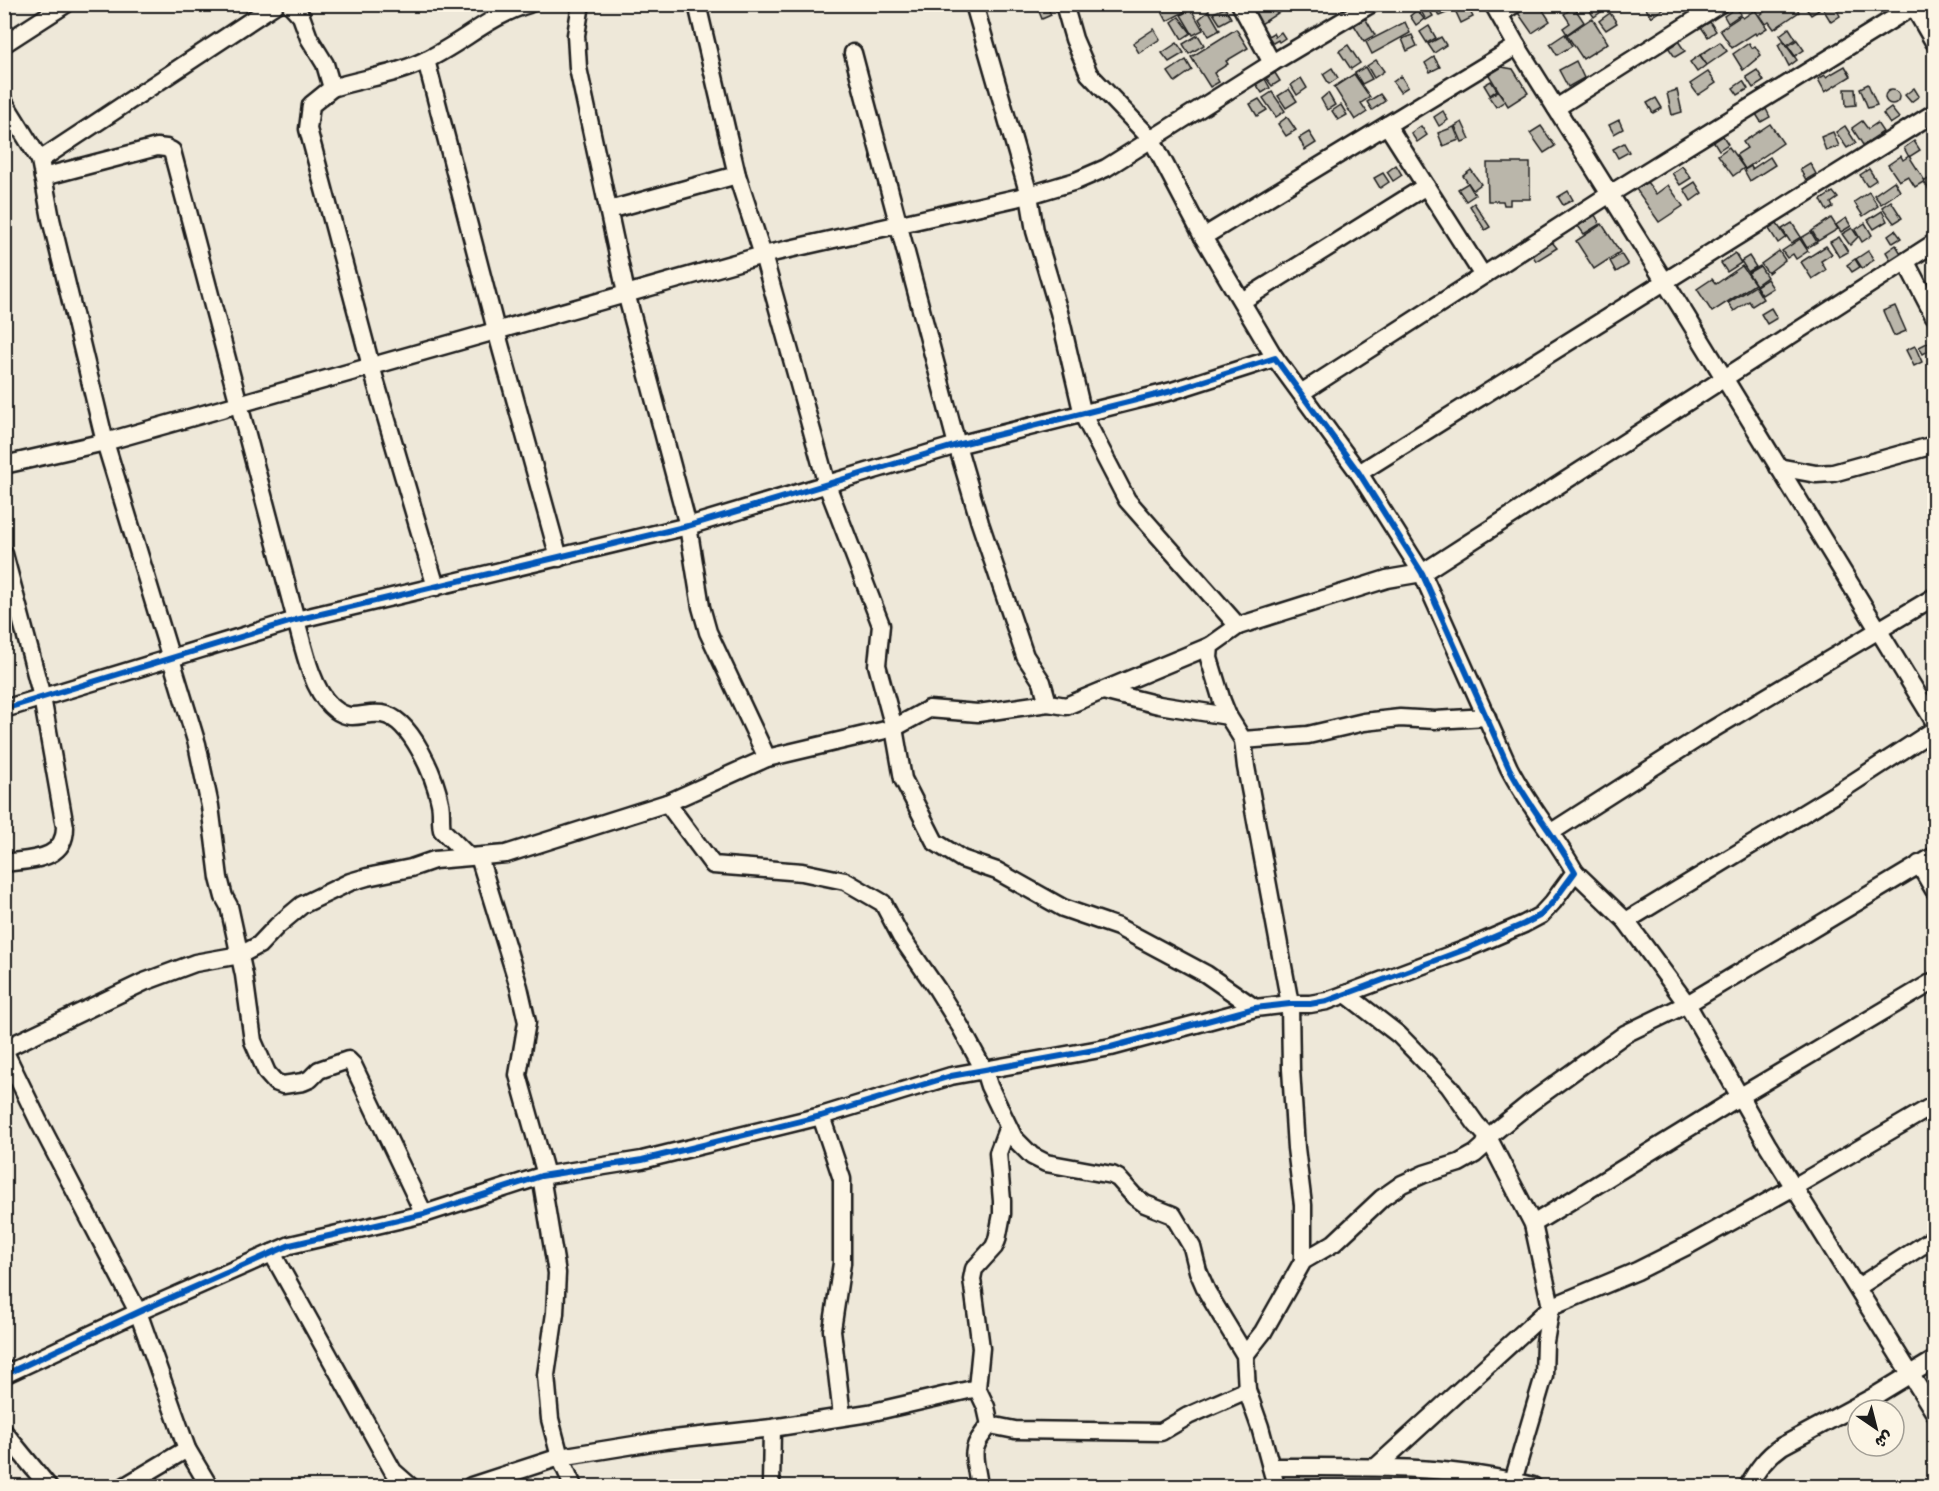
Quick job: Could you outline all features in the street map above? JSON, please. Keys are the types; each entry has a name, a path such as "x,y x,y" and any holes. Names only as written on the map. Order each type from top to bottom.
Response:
{"street":[{"path":"4,44 66,4"},
{"path":"40,160 276,4"},
{"path":"290,4 301,16 309,38 325,64 332,88"},
{"path":"436,587 371,366 308,129 311,105 332,88 399,72 426,60 492,19 529,4"},
{"path":"581,4 576,34 578,68 627,293 688,526 697,589 708,632 767,758"},
{"path":"697,4 737,175 763,255 826,485 881,625 877,665 894,728 903,779 935,842 962,859 998,871 1063,908 1118,927 1206,974 1255,1008"},
{"path":"974,4 1029,195 1033,220 1059,312 1083,415 1127,500 1238,626"},
{"path":"1064,4 1074,39 1089,74 1152,140 1203,237 1275,358 1359,473 1422,573 1520,789 1575,872 1626,921 1687,1004 1794,1187 1935,1412"},
{"path":"1240,4 1272,63"},
{"path":"4,465 105,442 763,255 1029,195 1076,181 1106,168 1272,63 1371,4"},
{"path":"1515,4 1496,9 1935,721"},
{"path":"1556,108 1720,4"},
{"path":"1301,393 1482,274 1914,5 1935,42"},
{"path":"1203,237 1517,46"},
{"path":"853,53 957,445 980,523 1025,656 1042,682 1048,703"},
{"path":"426,60 496,330 559,558"},
{"path":"4,102 40,160 51,219 105,442 173,659 205,777 219,878 229,906 240,955 253,1041 267,1072 275,1082 283,1085 310,1079 319,1070 348,1060 353,1065 424,1214"},
{"path":"1359,473 1935,114"},
{"path":"1387,125 1482,274"},
{"path":"43,177 157,147 172,151 296,620 317,685 331,706 343,714 357,717 380,713 392,716 407,730 423,755 435,784 441,804 442,830 473,857 519,987 527,1022 518,1075 543,1176 556,1273 555,1313 546,1375 550,1419 560,1457 573,1486"},
{"path":"609,210 737,175"},
{"path":"1242,301 1426,186"},
{"path":"209,1486 187,1449 138,1312 4,1050 144,982 195,963 240,955 259,945 302,905 329,890 367,876 391,873 434,860 506,854 667,803 767,758 894,728 928,709 978,713 1048,703 1066,706 1210,646 1238,626 1388,579 1422,573 1935,243"},
{"path":"1906,262 1935,316"},
{"path":"4,709 296,620 688,526 957,445 1172,391 1275,358"},
{"path":"1778,467 1816,474 1833,473 1935,446"},
{"path":"4,554 42,697 63,811 65,837 62,844 48,856 4,863"},
{"path":"1550,833 1702,735 1935,597"},
{"path":"1210,646 1209,658 1228,716 1244,741 1248,778 1290,1004 1296,1148 1303,1204 1303,1261 1263,1332 1245,1355"},
{"path":"1102,691 1159,705 1228,716"},
{"path":"1244,741 1308,735 1364,722 1400,718 1435,720 1487,717"},
{"path":"1626,921 1840,791 1935,730"},
{"path":"667,803 713,865 802,872 845,881 883,903 901,937 937,988 984,1070 1007,1129 1023,1149 1046,1163 1112,1175 1118,1178 1134,1197 1173,1215 1192,1247 1198,1271 1207,1292 1245,1355 1247,1390 1276,1486"},
{"path":"1303,1261 1334,1243 1382,1198 1402,1184 1459,1163 1475,1154 1484,1146 1488,1137 1530,1103 1625,1034 1687,1004 1935,856"},
{"path":"1919,864 1935,890"},
{"path":"4,1375 138,1312 290,1245 424,1214 543,1176 642,1160 821,1116 951,1076 1111,1047 1255,1008 1310,1004 1346,994 1524,924 1547,908 1575,872"},
{"path":"1533,1224 1739,1096 1935,981"},
{"path":"1346,994 1399,1035 1433,1068 1488,1137 1533,1224 1551,1307 1545,1342 1544,1376 1513,1481"},
{"path":"1376,1467 1551,1307 1647,1266 1794,1187 1935,1105"},
{"path":"821,1116 842,1179 842,1263 832,1330 842,1416"},
{"path":"979,1486 973,1456 975,1446 990,1425 986,1407 977,1389 981,1348 972,1279 974,1269 994,1247 997,1240 1002,1214 998,1153 1007,1129"},
{"path":"1858,1287 1935,1238"},
{"path":"272,1253 393,1471 410,1486"},
{"path":"1748,1486 1770,1454 1873,1397 1935,1359"},
{"path":"471,1486 560,1457 665,1440 772,1428 869,1413 977,1389"},
{"path":"990,1425 1015,1430 1161,1432 1188,1416 1247,1390"},
{"path":"771,1486 772,1428"},
{"path":"4,1432 48,1486"},
{"path":"125,1486 187,1449"},
{"path":"1271,1467 1376,1467 1464,1472 1533,1486"}],"building":[{"path":"1158,4 1179,4 1184,12 1167,21"},
{"path":"1261,4 1277,4 1281,11 1261,24 1253,10"},
{"path":"1448,4 1451,11 1439,16 1434,5"},
{"path":"1466,4 1473,17 1461,23 1455,10"},
{"path":"1525,4 1539,4 1550,21 1532,33 1516,10"},
{"path":"1585,4 1602,4 1605,9 1594,17"},
{"path":"1643,4 1666,4 1666,7 1651,17"},
{"path":"1775,4 1787,4 1791,9 1796,6 1799,12 1774,29 1769,22 1766,24 1760,15"},
{"path":"1808,4 1815,4 1819,10 1811,15 1805,7"},
{"path":"1820,4 1834,4 1840,16 1831,22"},
{"path":"1047,6 1051,15 1042,19 1038,9"},
{"path":"1427,6 1433,16 1426,20 1420,9"},
{"path":"1574,7 1584,22 1567,34 1563,28 1570,23 1564,14"},
{"path":"1225,8 1231,18 1220,24 1213,13"},
{"path":"1736,8 1741,14 1728,23 1724,16"},
{"path":"1191,9 1203,30 1193,35 1181,15"},
{"path":"1417,10 1424,19 1416,25 1410,16"},
{"path":"1755,10 1767,28 1732,48 1720,30"},
{"path":"1209,11 1220,30 1209,36 1199,19"},
{"path":"1610,13 1617,23 1606,30 1599,21"},
{"path":"1179,17 1191,33 1182,39 1172,22"},
{"path":"1365,18 1375,35 1364,41 1354,25"},
{"path":"1592,18 1608,43 1583,59 1567,35"},
{"path":"1405,22 1410,33 1372,54 1366,42"},
{"path":"1710,22 1716,31 1708,37 1701,27"},
{"path":"1429,26 1436,38 1427,43 1420,32"},
{"path":"1789,28 1796,39 1787,45 1780,35"},
{"path":"1154,29 1160,39 1139,53 1133,43"},
{"path":"1236,29 1248,48 1226,61 1228,64 1214,73 1219,82 1210,87 1191,57"},
{"path":"1281,32 1285,38 1279,42 1278,40 1273,43 1268,36 1273,33 1275,37"},
{"path":"1565,34 1572,46 1557,55 1550,44"},
{"path":"1198,35 1204,45 1189,54 1183,44"},
{"path":"1412,35 1417,46 1407,51 1402,39"},
{"path":"1441,37 1446,45 1434,53 1428,44"},
{"path":"1797,40 1804,50 1795,56 1788,46"},
{"path":"1678,41 1685,51 1675,57 1668,47"},
{"path":"1783,41 1797,60 1789,66 1778,45"},
{"path":"1720,42 1727,51 1707,65 1700,55"},
{"path":"1177,43 1184,53 1169,62 1162,53"},
{"path":"1749,43 1752,48 1755,46 1761,55 1743,70 1733,54"},
{"path":"1348,45 1360,63 1351,69 1339,51"},
{"path":"1700,55 1706,65 1697,72 1690,62"},
{"path":"1434,57 1440,67 1430,72 1425,63"},
{"path":"1186,60 1192,70 1175,82 1168,72"},
{"path":"1376,60 1384,71 1374,78 1367,66"},
{"path":"1576,61 1584,78 1568,87 1559,70"},
{"path":"1845,66 1851,76 1825,92 1818,79"},
{"path":"1365,67 1372,79 1362,84 1355,73"},
{"path":"1502,67 1513,69 1528,93 1508,106 1489,75"},
{"path":"1332,68 1338,78 1329,84 1323,74"},
{"path":"1757,70 1764,81 1753,88 1746,77"},
{"path":"1708,72 1716,83 1698,95 1690,84"},
{"path":"1275,73 1280,81 1272,86 1266,78"},
{"path":"1354,74 1370,97 1361,103 1367,112 1355,120 1334,87"},
{"path":"1401,76 1408,87 1400,92 1393,82"},
{"path":"1301,78 1307,88 1297,95 1291,85"},
{"path":"1265,79 1270,88 1262,93 1256,84"},
{"path":"1491,81 1497,90 1490,95 1484,85"},
{"path":"1743,81 1748,89 1738,95 1733,88"},
{"path":"1868,84 1877,105 1868,108 1860,88"},
{"path":"1914,88 1919,96 1911,102 1905,95"},
{"path":"1289,89 1297,101 1286,108 1278,96"},
{"path":"1845,89 1855,89 1856,105 1846,106"},
{"path":"1677,90 1682,112 1672,115 1667,93"},
{"path":"1889,90 1895,90 1899,97 1895,104 1889,104 1885,100 1885,94"},
{"path":"1498,91 1505,101 1496,107 1489,97"},
{"path":"1272,92 1285,111 1276,117 1263,98"},
{"path":"1328,93 1335,105 1327,110 1321,99"},
{"path":"1380,94 1385,101 1372,110 1367,102"},
{"path":"1656,98 1662,108 1653,113 1647,103"},
{"path":"1259,99 1267,110 1257,116 1250,104"},
{"path":"1341,105 1347,115 1338,120 1332,111"},
{"path":"1891,108 1899,118 1890,124 1883,114"},
{"path":"1766,109 1770,117 1761,122 1756,114"},
{"path":"1443,111 1448,120 1439,126 1434,117"},
{"path":"1287,117 1296,130 1286,136 1278,124"},
{"path":"1619,120 1623,129 1614,134 1609,125"},
{"path":"1862,121 1868,129 1877,123 1883,132 1863,145 1852,128"},
{"path":"1462,122 1470,139 1462,142 1455,126"},
{"path":"1770,124 1783,143 1745,169 1736,155 1747,148 1743,142"},
{"path":"1421,126 1427,135 1417,142 1411,133"},
{"path":"1541,126 1555,146 1544,153 1530,133"},
{"path":"1845,126 1856,143 1847,148 1836,132"},
{"path":"1454,127 1459,140 1443,146 1438,133"},
{"path":"1309,132 1316,143 1305,150 1299,138"},
{"path":"1833,132 1839,146 1826,151 1821,137"},
{"path":"1723,136 1728,144 1719,150 1714,142"},
{"path":"1914,141 1920,150 1909,157 1904,148"},
{"path":"1624,143 1629,152 1618,158 1613,149"},
{"path":"1729,147 1744,168 1733,176 1718,155"},
{"path":"1901,156 1903,160 1909,156 1925,181 1915,187 1908,176 1899,181 1888,165"},
{"path":"1770,157 1775,165 1750,181 1744,170 1751,166 1752,169"},
{"path":"1487,163 1530,163 1530,199 1510,199 1510,205 1504,205 1503,201 1488,201"},
{"path":"1810,163 1816,174 1806,180 1800,169"},
{"path":"1396,165 1402,175 1393,181 1387,172"},
{"path":"1682,166 1691,178 1680,185 1672,173"},
{"path":"1869,169 1876,180 1867,186 1860,175"},
{"path":"1471,170 1481,184 1473,190 1463,176"},
{"path":"1383,173 1389,182 1380,188 1374,178"},
{"path":"1934,175 1934,197 1924,182"},
{"path":"1894,181 1900,191 1881,204 1874,195"},
{"path":"1647,182 1656,194 1668,185 1683,206 1659,222 1636,189"},
{"path":"1695,182 1702,193 1691,201 1684,189"},
{"path":"1468,183 1475,195 1466,201 1458,189"},
{"path":"1568,191 1573,200 1563,205 1558,197"},
{"path":"1833,192 1838,198 1831,203 1833,207 1827,211 1821,200"},
{"path":"1869,192 1878,206 1863,216 1854,202"},
{"path":"1891,201 1902,218 1894,223 1882,207"},
{"path":"1474,203 1490,227 1485,230 1470,206"},
{"path":"1882,211 1887,221 1874,229 1868,220"},
{"path":"1595,215 1600,224 1584,234 1578,226"},
{"path":"1831,218 1838,229 1818,241 1812,231"},
{"path":"1846,218 1851,226 1841,232 1836,225"},
{"path":"1792,223 1801,237 1791,243 1782,229"},
{"path":"1865,223 1872,235 1862,242 1855,230"},
{"path":"1602,224 1620,252 1594,269 1576,241"},
{"path":"1777,224 1786,237 1778,243 1769,229"},
{"path":"1852,228 1858,237 1850,245 1842,234"},
{"path":"1895,230 1901,238 1893,243 1888,235"},
{"path":"1811,232 1817,242 1807,248 1801,238"},
{"path":"1839,237 1848,252 1839,257 1830,242"},
{"path":"1800,239 1808,251 1796,259 1793,254 1787,258 1782,251"},
{"path":"1552,242 1557,248 1536,261 1532,254"},
{"path":"1896,245 1902,255 1892,262 1886,252"},
{"path":"1826,246 1832,254 1821,261 1826,270 1812,279 1801,262"},
{"path":"1779,251 1785,260 1768,273 1761,264"},
{"path":"1868,251 1874,260 1862,268 1856,259"},
{"path":"1735,253 1741,263 1727,272 1721,263"},
{"path":"1621,254 1628,265 1616,272 1610,261"},
{"path":"1749,256 1756,267 1748,272 1741,261"},
{"path":"1855,259 1860,267 1852,272 1847,265"},
{"path":"1742,266 1755,284 1712,312 1697,289 1712,279 1716,284"},
{"path":"1760,266 1767,277 1756,285 1748,273"},
{"path":"1767,279 1773,288 1762,295 1756,286"},
{"path":"1755,286 1763,299 1752,306 1749,301 1734,311 1728,303"},
{"path":"1895,306 1906,331 1894,336 1883,311"},
{"path":"1771,308 1777,318 1767,324 1761,314"},
{"path":"1931,341 1934,348 1923,354 1919,347"},
{"path":"1915,346 1922,362 1914,366 1906,350"}],"cycle path":[{"path":"4,709 296,620 688,526 957,445 1172,391 1275,358 1359,473 1422,573 1509,768 1575,872 1541,915 1524,924 1466,949 1327,1001 1255,1008 1111,1047 951,1076 821,1116 642,1160 541,1176 424,1214 290,1245 4,1375"}]}
